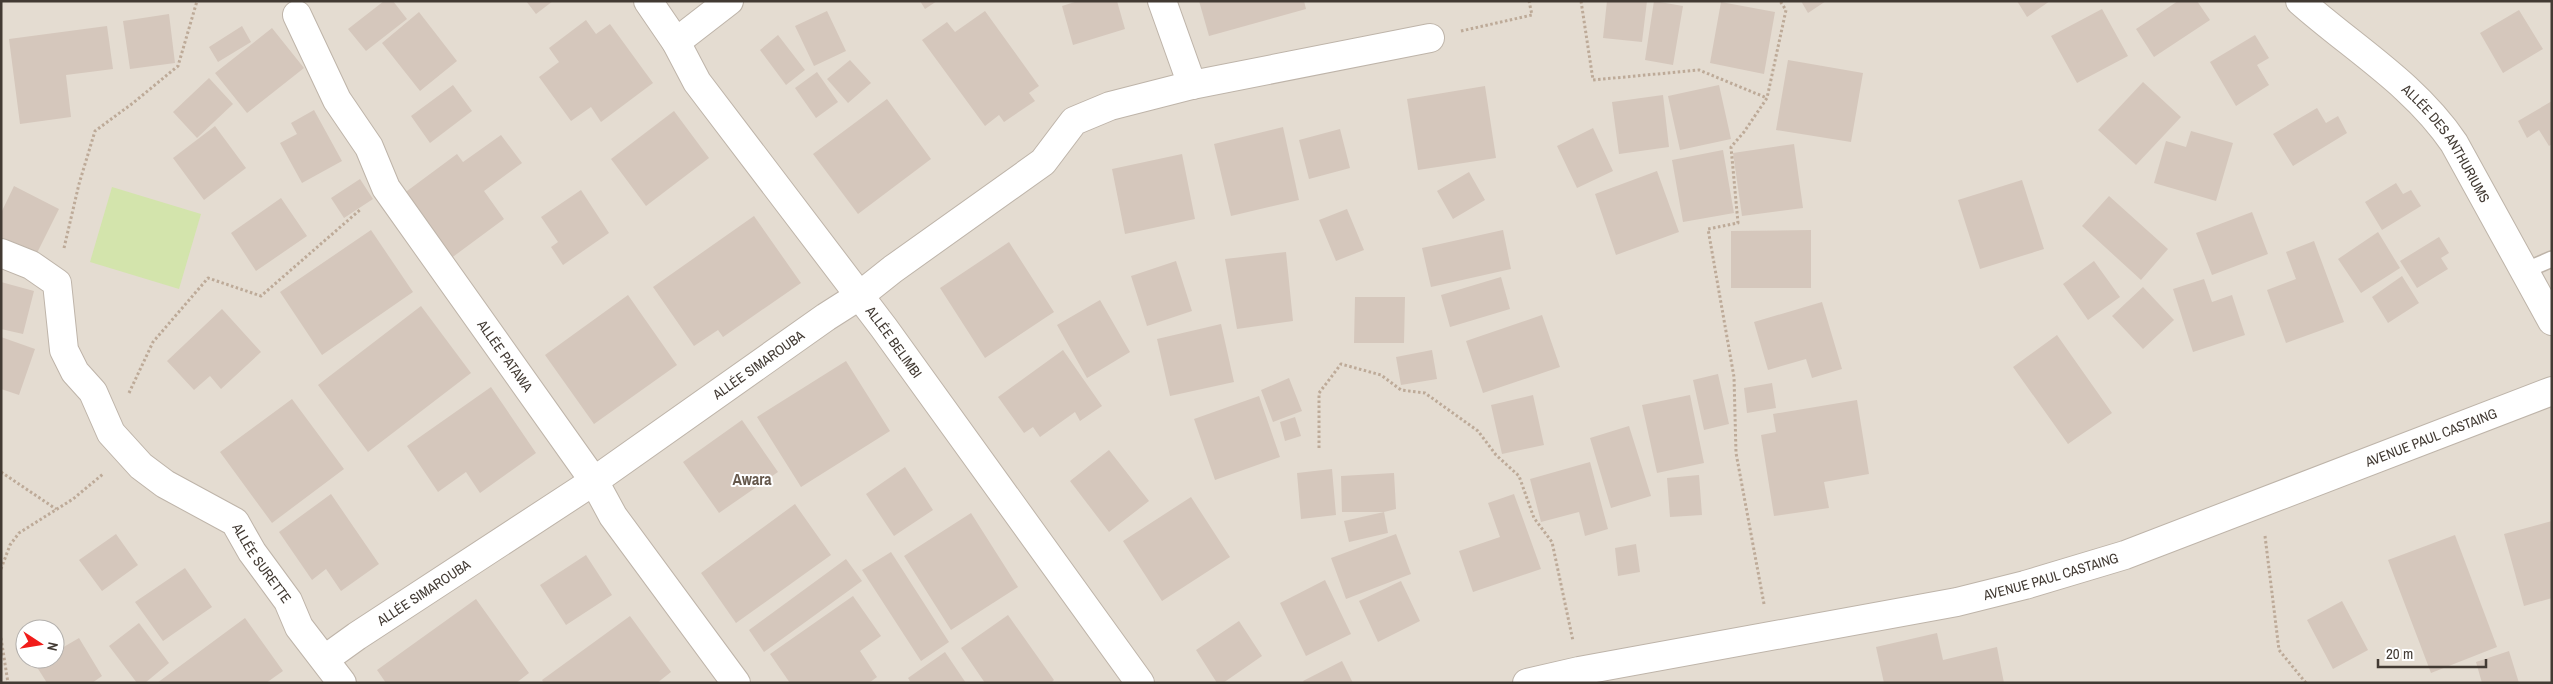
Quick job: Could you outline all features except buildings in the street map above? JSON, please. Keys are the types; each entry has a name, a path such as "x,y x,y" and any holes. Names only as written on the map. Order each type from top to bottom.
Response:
{"street":[{"name":"ALLÉE BELIMBI","path":"648,1 676,42 697,82 859,296 1140,683"},
{"path":"676,42 729,1"},
{"path":"1162,1 1192,85"},
{"name":"ALLÉE DES ANTHURIUMS","path":"2300,1 2404,86 2438,119 2454,143 2552,321"},
{"name":"ALLÉE PATAWA","path":"297,15 336,100 369,147 386,188 594,481 613,516 736,683"},
{"name":"ALLÉE SIMAROUBA","path":"325,659 594,481 826,317 859,296 893,269 1043,162 1074,121 1110,106 1192,85 1430,38"},
{"path":"1,253 31,265 57,283 64,350 76,372 93,392 119,442"},
{"name":"AVENUE PAUL CASTAING","path":"1527,683 1581,677 1770,636 1957,602 2025,585 2124,555 2552,391"},
{"name":"ALLÉE SURETTE","path":"119,442 142,466 165,484 235,522 252,552 288,601 299,627 342,683"}],"lane":[{"path":"2524,271 2552,259"}],"path":[{"path":"57,283 79,184 94,131 133,103 178,66 197,1"},
{"path":"1430,38 1532,15 1529,1"},
{"path":"1581,1 1593,80 1699,70 1767,98"},
{"path":"1770,636 1736,453 1734,377 1708,229 1738,223 1731,147 1744,132 1767,98 1786,10 1780,1"},
{"path":"1,569 10,545 19,532 94,483 119,442 153,342 208,278 261,296 386,188"},
{"path":"1319,448 1319,393 1341,364 1381,375 1400,390 1425,393 1478,431 1496,456 1520,476 1534,518 1552,542 1581,677"},
{"path":"1,472 56,509"},
{"path":"2261,503 2279,650 2306,683"},
{"path":"1,638 8,683"}],"shaded area":[{"path":"1,1 2552,1 2552,683 1,683"}],"green space":[{"path":"112,187 201,214 179,289 90,262"}],"district":[{"name":"Awara","path":"752,479"}]}
